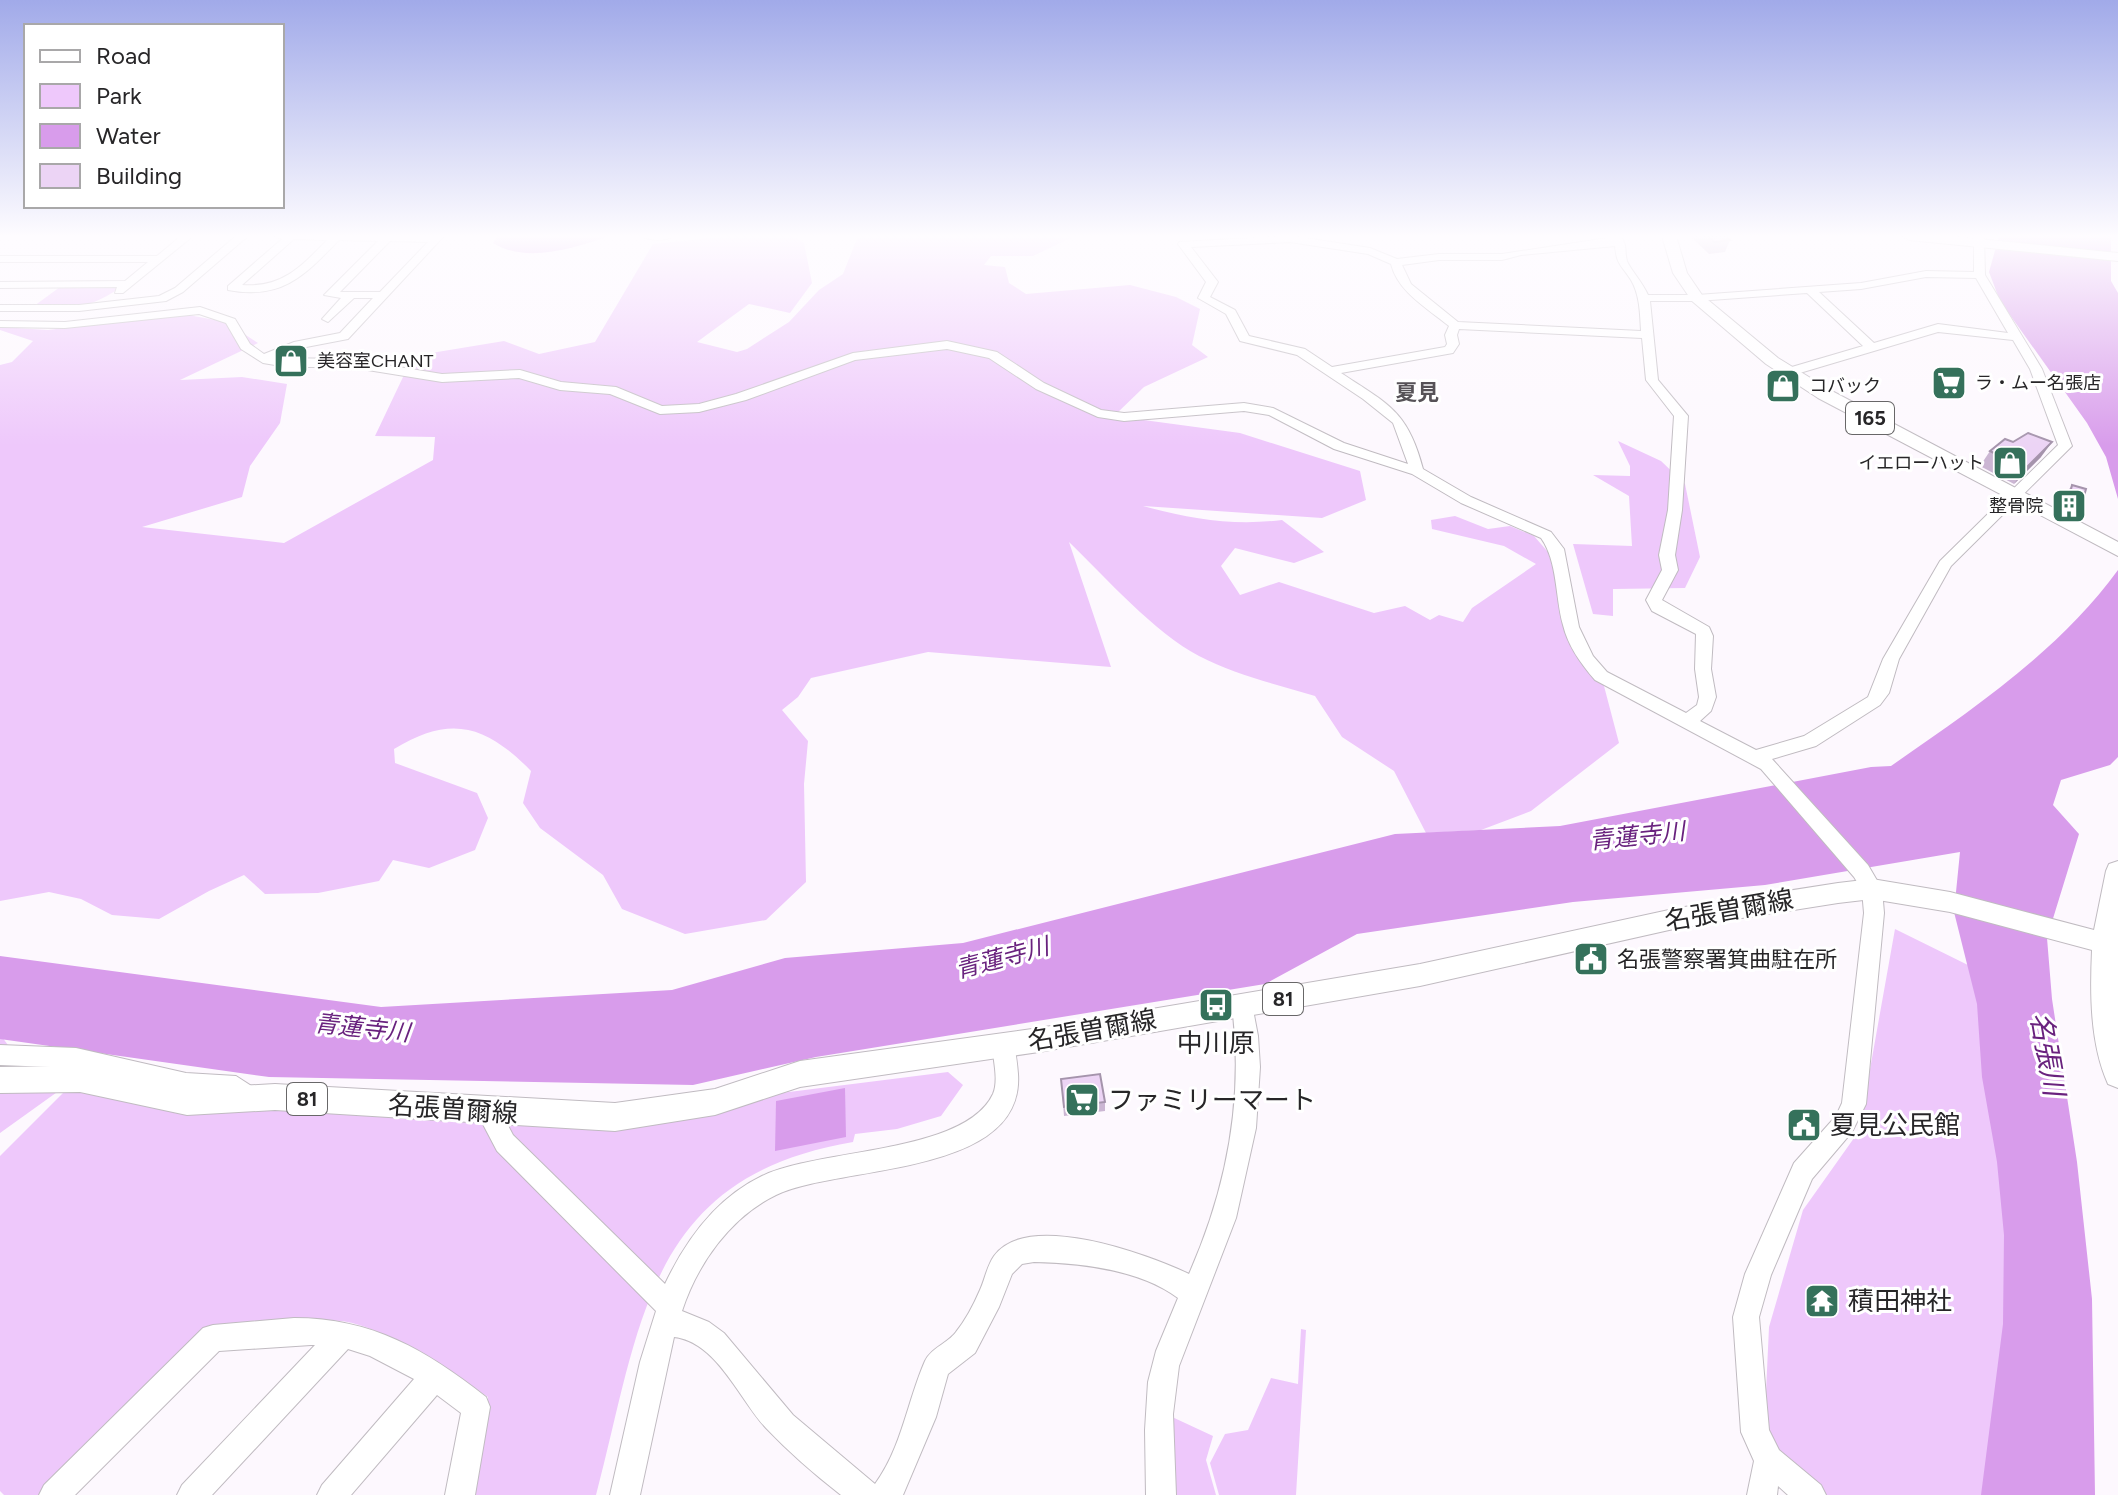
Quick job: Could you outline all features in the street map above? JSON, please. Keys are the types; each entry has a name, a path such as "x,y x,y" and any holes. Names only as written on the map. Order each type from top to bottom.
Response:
{"highway":[{"name":"165","path":"1705,306 1733,331 1789,372 2118,550"}],"main road":[{"path":"2118,871 2105,1015 2118,1075"},
{"name":"名張曽爾線","path":"0,1080 80,1079 187,1102 275,1097 615,1117 651,1114 715,1102 800,1074 1003,1045 1420,975 1866,880 2111,946"}],"street":[{"path":"0,308 101,306"},
{"path":"328,319 341,306"},
{"path":"263,359 298,345 344,336 373,306"},
{"path":"1219,306 1231,312 1244,338 1291,347 1399,421 1410,444 1417,471"},
{"path":"1431,306 1455,325 1648,335"},
{"path":"1645,306 1652,380 1681,416 1675,510 1667,555 1670,570 1654,600 1658,607 1703,631 1707,643 1702,667 1708,693 1704,710 1684,722"},
{"path":"1827,306 1872,348"},
{"path":"1762,761 1810,741 1874,701 1880,693 1891,659 1945,564 2065,446 2036,369 1997,306"},
{"path":"0,324 65,325 200,310 231,321 245,346 263,359 287,363 349,363 442,378 520,374 560,386 626,393 647,406 675,411 741,397 853,357 947,345 993,355 1048,390 1098,413 1124,417 1227,407 1259,408 1286,418 1339,446 1417,471 1466,500 1546,535 1556,549 1571,627 1586,659 1601,676 1762,761 1866,880 1874,913 1854,1104 1844,1124 1803,1171 1758,1274 1746,1317 1755,1432 1769,1460 1811,1495"},
{"path":"1330,371 1449,350 1453,344 1451,335 1455,325"},
{"path":"1789,372 1938,328 2015,337"},
{"path":"1161,1495 1161,1391 1166,1364 1215,1243 1242,1151 1249,1080 1243,1006"},
{"path":"625,1495 667,1314 700,1245 736,1209 771,1185 826,1167 899,1155 949,1142 984,1126 1005,1096 1003,1045"},
{"path":"0,1055 76,1058 186,1084 236,1087 250,1099"},
{"path":"488,1111 505,1143 667,1314 709,1336 770,1412 865,1495"},
{"path":"885,1495 898,1477 922,1417 937,1366 965,1343 990,1298 1002,1266 1016,1252 1059,1250 1126,1262 1186,1285 1195,1294"},
{"path":"192,1495 344,1334"},
{"path":"54,1495 213,1338 344,1334 366,1339 453,1387 476,1407 460,1495"},
{"path":"332,1495 434,1377"},
{"path":"1762,1495 1769,1460"}],"green space":[{"path":"616,306 747,306 697,342 737,352 789,322 804,306 1194,306 1200,309 1192,345 1208,357 1144,387 1114,416 1240,433 1360,471 1366,500 1322,518 1143,506 1212,520 1282,520 1324,552 1294,563 1235,548 1221,566 1240,595 1279,582 1374,613 1405,606 1430,620 1439,615 1463,622 1472,608 1536,564 1504,546 1432,529 1431,520 1455,516 1488,529 1510,526 1534,536 1548,552 1571,627 1604,686 1619,743 1531,811 1481,830 1426,833 1394,771 1342,737 1315,696 1227,669 1182,646 1131,604 1069,542 1111,667 928,652 811,678 798,697 782,710 808,741 804,784 806,882 766,920 685,934 622,909 603,875 540,828 523,803 531,771 499,743 467,730 451,728 414,738 394,749 395,763 477,793 488,818 475,850 429,868 393,860 379,881 318,893 265,894 244,875 159,919 112,915 81,899 49,892 0,901 0,365 12,362 33,341 0,330 0,327 48,330 183,314 226,322 258,343 180,380 242,377 287,384 280,423 250,466 242,497 142,527 284,543 433,460 435,437 375,436 413,356 504,341 539,354 595,342"},
{"path":"757,306 795,306 790,313"},
{"path":"1618,441 1661,461 1685,484 1700,557 1685,588 1613,589 1613,616 1593,614 1573,544 1632,546 1629,496 1593,475 1630,476 1630,466"},
{"path":"1895,929 1972,967 2029,1188 1984,1495 1819,1495 1764,1435 1769,1327 1803,1210 1859,1131"},
{"path":"0,1034 30,1076 60,1090 0,1133"},
{"path":"948,1072 963,1085 941,1116 897,1129 855,1134 853,1142 784,1160 732,1188 693,1224 664,1268 643,1318 596,1495 470,1495 488,1397 437,1363 374,1330 325,1320 216,1327 42,1495 4,1495 0,1491 0,1156 68,1088 186,1113 270,1107 414,1119 620,1127 781,1093"},
{"path":"1301,1329 1306,1330 1296,1495 1219,1495 1210,1463 1225,1434 1248,1430 1271,1378 1298,1384"},
{"path":"1170,1416 1213,1436 1206,1460 1216,1495 1172,1495"}],"water":[{"path":"2003,306 2118,306 2118,499 2106,457 2087,423"},
{"path":"2118,570 2118,757 2110,765 2061,780 2053,805 2079,834 2047,938 2052,999 2077,1162 2092,1299 2095,1495 1981,1495 2003,1324 2004,1235 1997,1162 1982,1077 1977,1004 1954,912 1960,852 1765,885 1573,902 1357,934 1265,984 816,1057 693,1085 269,1077 0,1039 0,956 381,1007 672,990 785,958 963,943 1395,834 1560,826 1871,767 1891,766 2042,653 2095,599"},
{"path":"845,1088 846,1137 775,1151 776,1101"}],"building":[{"path":"2028,433 2052,442 2025,469 1990,451 2005,439 2013,442"},
{"path":"2072,485 2086,489 2082,503 2069,498"},
{"name":"ファミリーマート","path":"1100,1074 1105,1102 1064,1107 1061,1079"}],"place":[{"name":"美容室CHANT","path":"291,361"},
{"name":"ラ・ムー名張店","path":"1949,383"},
{"name":"コバック","path":"1783,386"},
{"name":"イエローハット","path":"2010,463"},
{"name":"整骨院","path":"2069,506"},
{"name":"名張警察署箕曲駐在所","path":"1591,959"},
{"name":"中川原","path":"1216,1005"},
{"name":"ファミリーマート","path":"1082,1100"},
{"name":"夏見公民館","path":"1804,1125"},
{"name":"積田神社","path":"1822,1301"}],"district":[{"name":"夏見","path":"1417,392"}],"water label":[{"name":"青蓮寺川","path":"1637,836"},
{"name":"青蓮寺川","path":"1002,958"},
{"name":"青蓮寺川","path":"362,1028"},
{"name":"名張川","path":"2048,1054"}]}
